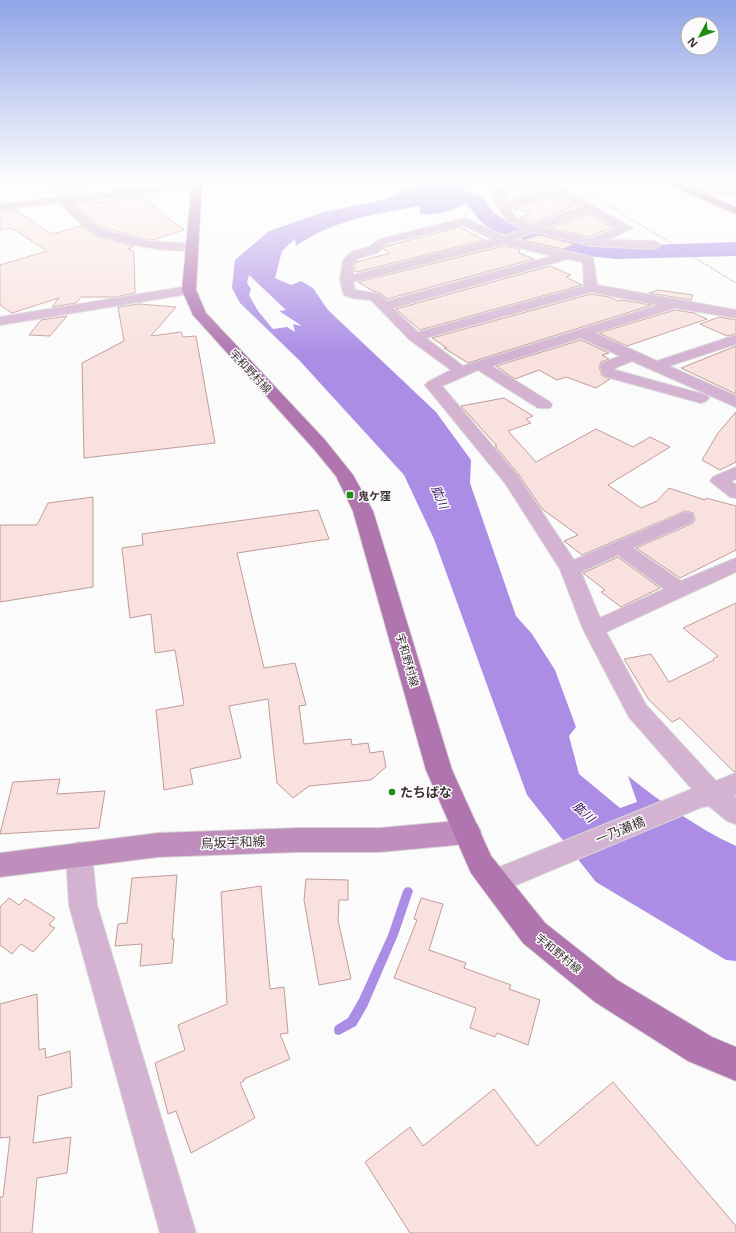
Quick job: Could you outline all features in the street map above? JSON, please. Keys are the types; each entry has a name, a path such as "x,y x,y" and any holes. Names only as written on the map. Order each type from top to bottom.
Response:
{"main road":[{"name":"宇和野村線","path":"192,240 189,290 200,315 319,444 344,475 363,510 439,770 481,864 534,933 606,991 700,1049 736,1064"},
{"name":"鳥坂宇和線","path":"0,865 158,845 300,840 380,840 467,832"}],"street":[{"path":"129,240 147,244 173,247 191,246"},
{"path":"390,240 384,241 373,250 355,255 347,263 346,280 349,292 357,296 375,297 415,336 461,371"},
{"path":"346,280 498,240"},
{"path":"532,240 569,256 589,260 592,288"},
{"path":"563,240 591,243 655,245"},
{"path":"591,243 599,240"},
{"path":"385,306 569,256"},
{"path":"415,336 592,288 736,314"},
{"path":"0,321 189,290"},
{"path":"674,304 461,371 432,385 512,480 570,569 594,629 637,711 706,796 736,813"},
{"path":"582,333 736,402"},
{"path":"656,366 736,339"},
{"path":"632,356 607,366 608,373 703,398 714,392"},
{"path":"480,365 544,405"},
{"path":"736,472 719,481 736,493"},
{"path":"570,569 685,518"},
{"path":"619,548 679,590"},
{"path":"594,629 736,564"},
{"name":"一乃瀬橋","path":"495,882 736,783"},
{"path":"79,854 83,904 178,1233"}],"water":[{"name":"肱川","path":"259,240 294,240 282,251 275,278 291,285 301,281 313,288 328,310 436,412 471,460 470,483 516,616 532,634 555,670 576,727 569,736 579,774 620,808 637,802 628,776 680,814 707,831 736,846 736,961 726,960 596,882 527,795 434,539 404,475 299,360 240,303 232,288 235,260","holes":["249,275 286,310 279,311 302,326 293,324 295,332 287,327 273,329 258,311 249,295 251,289 247,283"]},
{"path":"295,240 306,240 296,246"}],"building":[{"path":"30,240 109,240 134,246 128,249 134,252 135,293 115,297 81,297 76,303 52,307 59,298 12,313 0,305 0,265 47,251"},
{"path":"412,240 484,240 357,272 354,271 354,265 357,262 390,253 383,249 387,246"},
{"path":"522,240 558,240 575,244 563,249"},
{"path":"504,246 520,249 519,253 534,259 387,299 381,293 373,291 358,282"},
{"path":"550,266 571,275 566,277 582,285 420,330 396,309"},
{"path":"658,290 693,295 691,300 649,293"},
{"path":"591,294 609,297 618,301 622,300 652,305 468,363 444,348 447,348 432,338"},
{"path":"139,304 176,307 151,336 181,332 183,337 196,336 215,443 84,458 82,363 124,341 118,307"},
{"path":"675,310 694,313 707,319 627,346 599,333"},
{"path":"67,316 50,336 29,335 41,320"},
{"path":"719,317 736,320 736,334 727,336 700,324"},
{"path":"581,340 609,353 602,355 609,359 601,362 599,366 602,376 610,379 596,388 566,377 557,380 539,370 515,379 496,366"},
{"path":"736,346 736,394 681,368"},
{"path":"504,398 533,416 526,419 531,423 508,431 536,462 596,429 633,447 650,437 670,447 608,485 641,508 657,501 669,488 705,500 706,498 736,506 736,550 680,578 636,548 693,523 695,519 693,513 685,511 582,555 564,541 578,535 542,509 519,475 495,446 497,446 461,406"},
{"path":"736,412 736,462 720,470 702,460 718,433"},
{"path":"93,497 93,587 0,602 0,525 37,525 48,503"},
{"path":"318,510 329,539 237,553 264,668 295,663 306,705 299,706 304,744 351,739 352,745 368,743 370,753 383,751 386,767 371,780 309,786 293,798 277,783 268,699 229,706 241,758 190,769 193,784 164,790 156,710 184,705 175,650 155,653 151,614 130,618 122,548 143,545 142,534"},
{"path":"618,557 660,588 621,607 601,592 605,590 583,573"},
{"path":"736,603 736,772 734,772 680,718 672,722 649,700 624,659 651,654 669,682 714,660 713,659 718,656 683,628"},
{"path":"60,779 57,794 105,791 99,828 0,834 13,782"},
{"path":"177,875 172,939 174,939 172,963 140,966 142,944 115,946 118,924 127,923 132,878"},
{"path":"306,879 348,880 348,900 339,900 338,920 351,979 319,985 304,900"},
{"path":"261,886 270,989 284,987 288,1033 280,1034 290,1059 244,1079 244,1081 240,1083 255,1118 191,1153 176,1111 168,1114 155,1063 185,1050 178,1025 227,1004 221,892"},
{"path":"9,898 19,905 25,899 55,918 49,925 55,928 33,952 21,944 12,954 0,945 0,907"},
{"path":"421,898 443,904 429,950 466,963 464,968 511,985 509,989 540,1000 528,1045 497,1033 495,1037 470,1028 476,1008 394,978 417,920 414,919"},
{"path":"37,994 39,1050 45,1048 46,1058 70,1051 72,1087 38,1096 33,1143 71,1137 67,1173 37,1178 32,1233 0,1233 0,1197 3,1197 10,1137 0,1138 0,1004"},
{"path":"613,1082 736,1226 736,1233 410,1233 365,1162 410,1127 423,1146 494,1089 537,1146"}],"waterway":[{"path":"543,240 583,250 599,252 736,249"},
{"path":"339,1030 352,1022 363,1003 393,935 408,891"}],"railway":[{"path":"665,240 736,283"}],"place":[{"name":"鬼ケ窪","path":"350,495"},
{"name":"たちばな","path":"392,792"}]}
